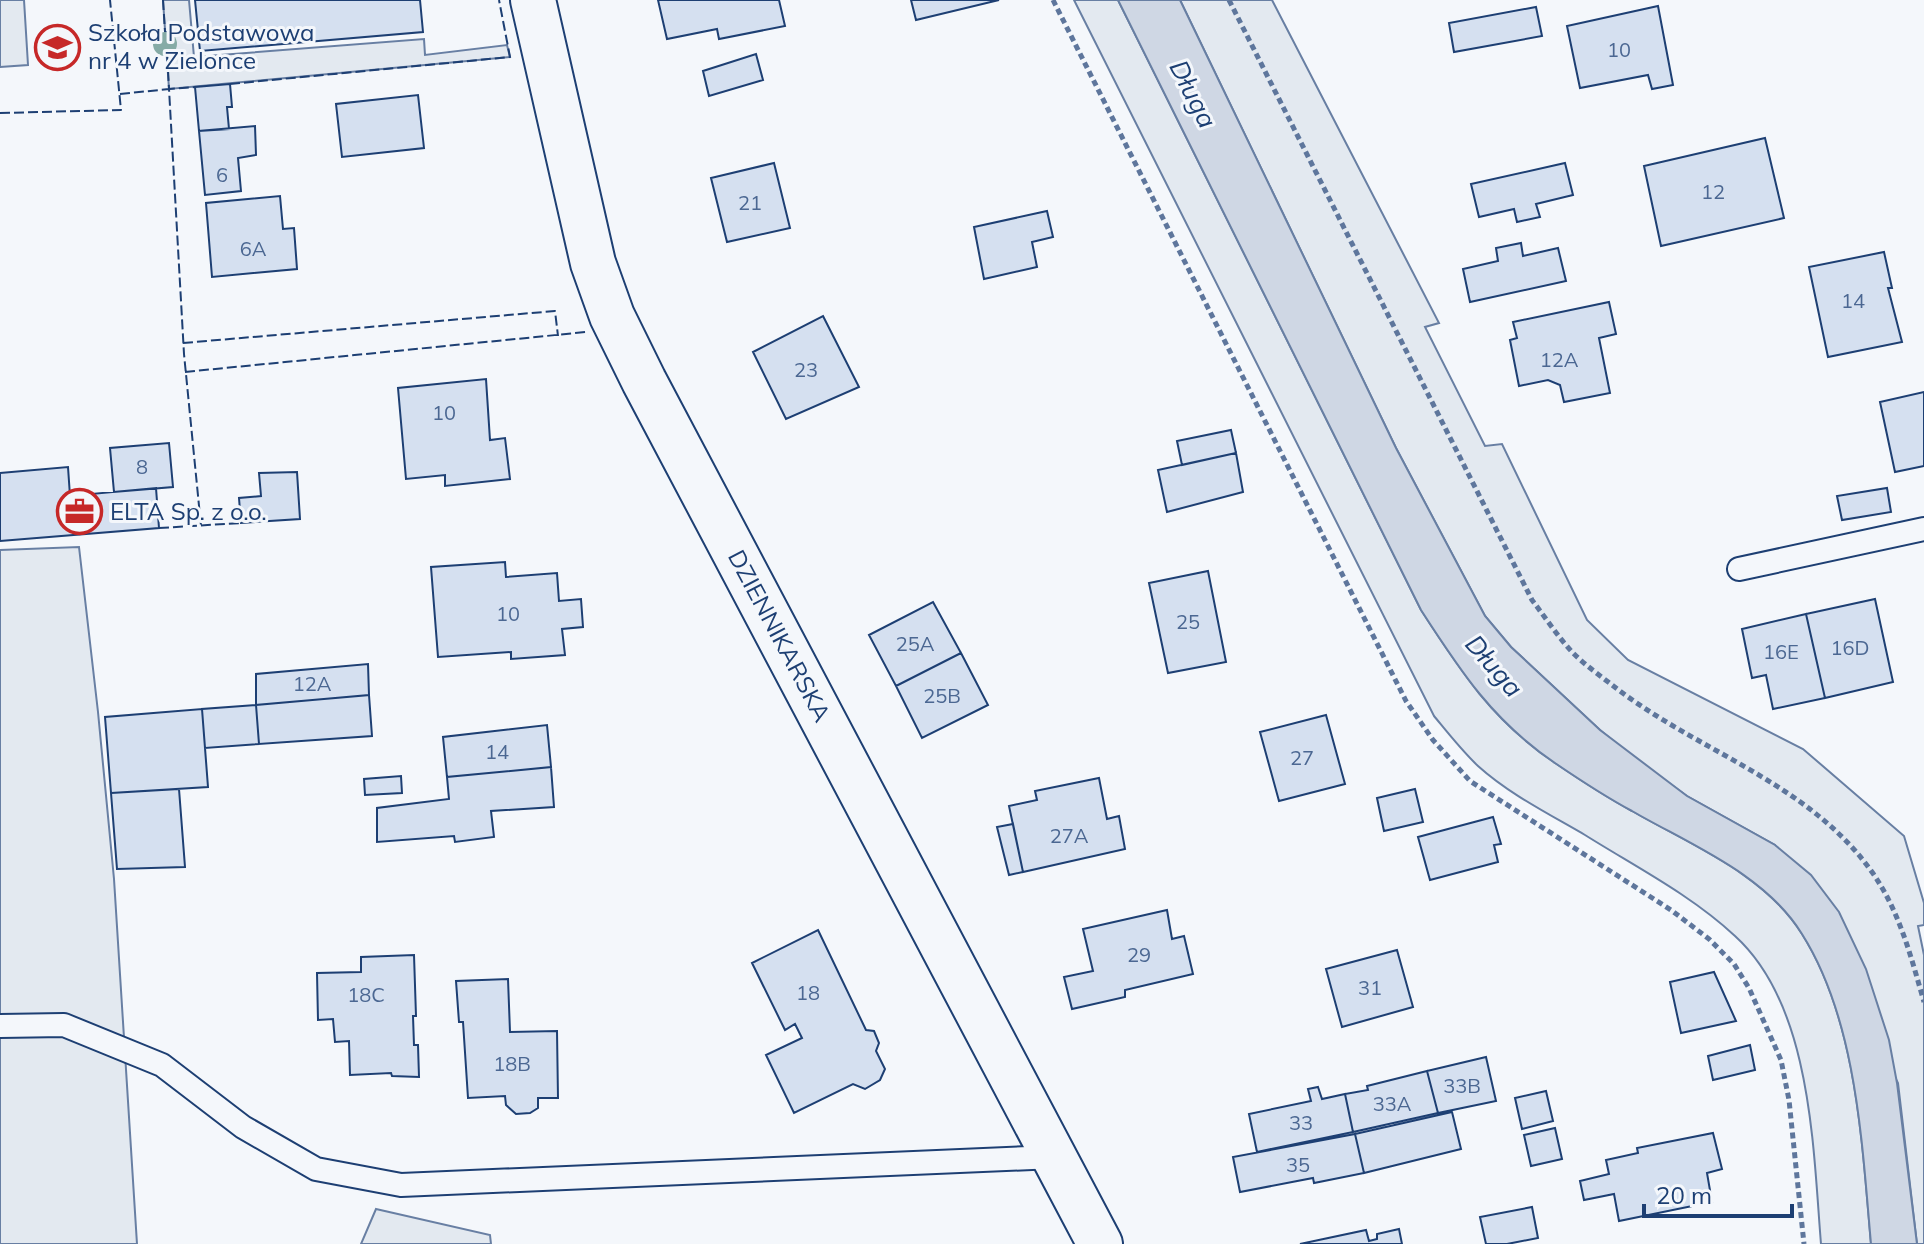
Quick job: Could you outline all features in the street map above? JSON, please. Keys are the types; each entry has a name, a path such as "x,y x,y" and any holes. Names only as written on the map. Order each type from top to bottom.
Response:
{"street":[{"name":"DZIENNIKARSKA","path":"533,0 593,263 612,316 1100,1244"}],"lane":[{"path":"1739,569 1924,529"},
{"path":"0,1026 64,1025 162,1065 243,1127 316,1169 401,1185 1054,1157"}],"path":[{"path":"1053,0 1399,687 1433,740 1470,781 1671,910 1709,939 1734,964 1749,988 1781,1060 1789,1100 1804,1244"},
{"path":"1229,0 1532,600 1574,653 1618,690 1757,773 1804,804 1838,833 1872,872 1902,927 1924,1002"}],"shaded area":[{"path":"0,0 24,0 28,65 0,67"},
{"path":"163,0 189,0 194,57 424,39 425,55 507,45 510,57 169,89"},
{"path":"1074,0 1118,0 1421,610 1480,694 1514,730 1555,763 1748,878 1768,894 1802,934 1835,1005 1846,1044 1860,1125 1871,1244 1821,1244 1811,1123 1804,1080 1780,1000 1760,965 1735,936 1682,894 1503,786 1466,754 1434,716"},
{"path":"1180,0 1272,0 1439,323 1425,327 1485,446 1502,444 1587,620 1628,660 1803,749 1904,836 1924,903 1924,925 1918,926 1924,955 1924,1244 1917,1244 1898,1083 1775,845 1687,796 1634,758 1511,647 1485,616 1396,448"},
{"path":"79,547 114,879 137,1244 0,1244 0,550"},
{"path":"376,1209 490,1235 491,1244 361,1244"}],"water":[{"name":"Długa","path":"1118,0 1180,0 1396,448 1485,616 1511,647 1600,730 1687,796 1775,845 1811,875 1839,912 1866,969 1889,1040 1917,1244 1871,1244 1860,1125 1846,1044 1820,968 1802,934 1786,913 1748,878 1603,794 1533,747 1480,694 1421,610"}],"building":[{"path":"195,0 420,0 423,32 200,51"},
{"path":"658,0 779,0 785,26 719,39 717,29 667,39"},
{"path":"911,0 999,0 916,20"},
{"path":"1658,6 1673,85 1652,89 1648,75 1580,88 1567,26"},
{"path":"1536,7 1542,36 1454,52 1449,23"},
{"path":"756,54 763,80 709,96 703,71"},
{"path":"230,84 232,107 227,107 229,129 199,131 195,87"},
{"path":"418,95 424,148 342,157 336,104"},
{"path":"255,126 256,155 238,158 241,191 205,195 199,131"},
{"path":"1765,138 1784,218 1661,246 1644,166"},
{"path":"774,163 790,228 727,242 711,178"},
{"path":"1565,163 1573,195 1536,204 1540,217 1517,222 1514,209 1479,217 1471,184"},
{"path":"280,196 283,229 294,228 297,269 212,277 206,203"},
{"path":"1047,211 1053,237 1032,242 1037,267 984,279 974,227"},
{"path":"1521,243 1523,256 1558,248 1566,281 1470,302 1463,269 1498,261 1496,248"},
{"path":"1884,252 1892,288 1888,288 1902,342 1828,357 1809,267"},
{"path":"1609,302 1616,334 1599,338 1610,393 1564,402 1560,385 1548,380 1519,386 1510,340 1517,338 1513,322"},
{"path":"823,316 859,387 786,419 753,352"},
{"path":"486,379 490,440 505,438 510,479 445,486 445,475 406,479 398,388"},
{"path":"1924,392 1924,466 1895,472 1880,402"},
{"path":"1231,430 1236,453 1182,465 1177,441"},
{"path":"169,443 173,487 114,492 110,448"},
{"path":"1236,453 1243,492 1167,512 1158,470"},
{"name":"ELTA Sp. z o.o.","path":"68,467 70,496 156,488 159,528 0,541 0,473"},
{"path":"297,472 300,519 241,523 239,498 261,496 259,473"},
{"path":"1887,488 1891,512 1842,520 1837,496"},
{"path":"505,562 506,577 557,573 559,601 581,599 583,627 562,629 565,655 511,659 511,652 438,657 431,567"},
{"path":"1208,571 1226,662 1168,673 1149,583"},
{"path":"1875,599 1893,682 1825,698 1806,614"},
{"path":"933,602 961,653 896,686 869,635"},
{"path":"1806,614 1825,698 1773,709 1766,675 1752,678 1742,629"},
{"path":"961,653 988,705 922,738 896,686"},
{"path":"368,664 369,695 256,705 256,674"},
{"path":"369,695 372,736 259,744 256,705"},
{"path":"256,705 259,744 205,748 202,709"},
{"path":"202,709 208,787 111,793 105,717"},
{"path":"1326,715 1345,784 1279,801 1260,732"},
{"path":"547,725 551,767 447,777 443,737"},
{"path":"551,767 554,807 491,811 494,837 455,842 454,836 377,842 377,808 449,799 447,777"},
{"path":"401,776 402,793 365,795 364,779"},
{"path":"1099,778 1107,819 1119,816 1125,849 1023,872 1009,806 1037,800 1035,791"},
{"path":"179,789 185,867 117,869 111,793"},
{"path":"1415,789 1423,822 1384,831 1377,798"},
{"path":"1493,817 1501,844 1494,845 1498,862 1430,880 1418,837"},
{"path":"1013,824 1023,872 1009,875 997,827"},
{"path":"1167,910 1172,939 1184,936 1193,974 1125,990 1125,997 1072,1009 1064,977 1093,971 1083,929"},
{"path":"818,930 866,1030 874,1031 879,1043 876,1051 885,1069 880,1080 865,1089 853,1084 794,1113 766,1055 802,1038 795,1024 785,1030 752,963"},
{"path":"1397,950 1413,1007 1342,1027 1326,969"},
{"path":"414,955 414,1045 418,1045 419,1077 392,1076 391,1073 350,1075 349,1041 335,1042 333,1019 318,1020 317,973 361,972 361,957"},
{"path":"1714,972 1736,1021 1681,1033 1670,982"},
{"path":"508,979 510,1032 557,1031 558,1098 538,1098 538,1108 530,1113 516,1114 506,1105 505,1096 468,1098 463,1022 459,1022 456,981"},
{"path":"1750,1045 1755,1070 1713,1080 1708,1056"},
{"path":"1486,1057 1496,1101 1438,1113 1427,1071"},
{"path":"1427,1071 1438,1113 1353,1132 1345,1094"},
{"path":"1318,1087 1322,1099 1345,1094 1353,1132 1257,1152 1249,1114 1311,1101 1308,1089"},
{"path":"1546,1091 1553,1121 1522,1129 1515,1098"},
{"path":"1452,1112 1461,1149 1364,1173 1355,1134"},
{"path":"1555,1128 1562,1159 1531,1166 1524,1135"},
{"path":"1713,1133 1722,1169 1707,1173 1712,1202 1619,1221 1614,1194 1584,1200 1580,1181 1609,1174 1606,1160 1638,1153 1637,1148"},
{"path":"1355,1134 1364,1173 1314,1183 1313,1178 1240,1192 1233,1157"},
{"path":"1532,1207 1538,1238 1507,1244 1486,1244 1480,1217"},
{"path":"1399,1229 1402,1244 1300,1244 1366,1230 1369,1241 1377,1239 1377,1234"}],"fence":[{"path":"0,113 121,110 110,0"},
{"path":"163,0 165,32 172,32 173,51 167,51 169,89 195,87"},
{"path":"230,84 510,57 499,0"},
{"path":"120,94 169,89 184,354 201,526"},
{"path":"183,343 555,311 558,336"},
{"path":"185,372 586,332"},
{"path":"159,528 241,523"}],"place":[{"name":"Szkoła Podstawowa nr 4 w Zielonce","path":"57,47"},
{"name":"ELTA Sp. z o.o.","path":"79,512"}]}
